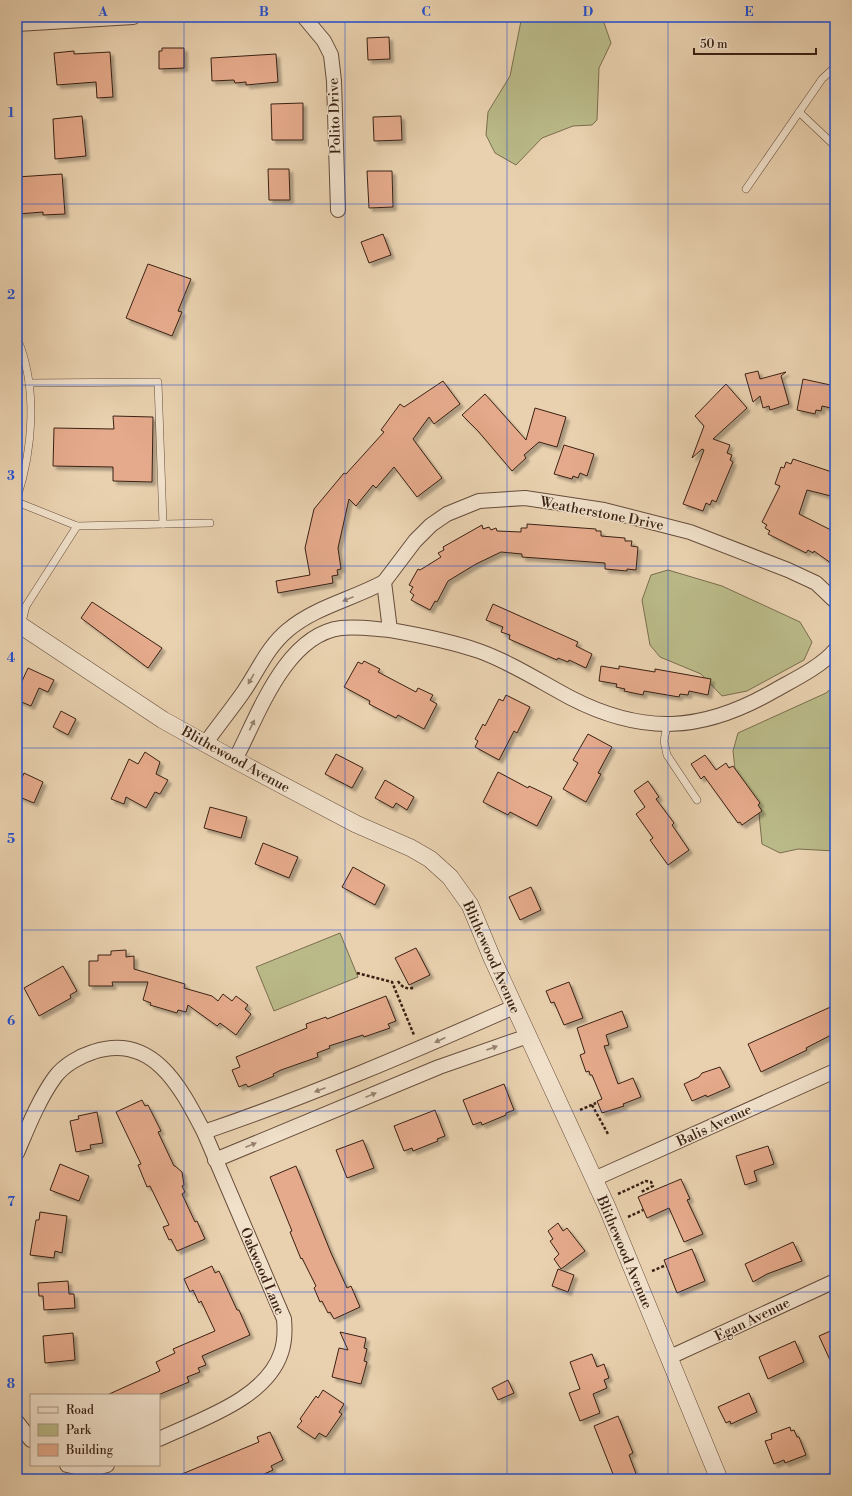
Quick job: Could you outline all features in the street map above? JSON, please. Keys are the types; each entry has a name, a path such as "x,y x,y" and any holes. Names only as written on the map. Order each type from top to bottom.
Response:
{"street":[{"path":"17,24 133,17"},
{"name":"Polito Drive","path":"309,22 324,41 331,55 333,70 338,210"},
{"name":"Weatherstone Drive","path":"205,744 242,694 261,662 275,643 288,630 327,607 384,582 415,541 431,525 447,514 479,501 525,498 604,510 690,532 788,570 816,583 835,601"},
{"path":"384,582 390,630"},
{"path":"235,760 270,688 292,655 326,632 340,628 361,627 390,630 422,636 479,651 572,699 615,717 632,722 667,725 707,720 734,711 793,680 822,662 835,650"},
{"name":"Blithewood Avenue","path":"18,628 164,720 205,744 356,824 411,848 430,859 442,869 462,892 470,905 514,1007 594,1179 632,1265 719,1479"},
{"path":"204,1132 255,1115 370,1070 514,1007"},
{"path":"215,1160 439,1067 528,1036"},
{"name":"Oakwood Lane","path":"17,1153 30,1124 56,1076 79,1057 102,1049 119,1047 132,1049 157,1063 168,1073 186,1099 204,1132 284,1319 285,1334 281,1352 266,1380 226,1408 160,1440"},
{"name":"Balis Avenue","path":"594,1179 835,1071"},
{"name":"Egan Avenue","path":"670,1357 835,1281"},
{"path":"17,1422 30,1439"},
{"path":"71,1466 89,1470 103,1466"}],"lane":[{"path":"746,189 822,79 835,67"},
{"path":"799,112 835,146"},
{"path":"17,338 24,359 29,383 30,410 27,451 23,478 17,498"},
{"path":"29,383 158,382 163,524"},
{"path":"17,502 77,526 210,523"},
{"path":"18,628 26,606 77,526"},
{"path":"667,725 664,741 667,755 697,800"}],"path":[{"path":"357,973 392,982 415,1037"},
{"path":"398,980 404,987 410,989 415,987"},
{"path":"578,1111 596,1103"},
{"path":"592,1105 608,1134"},
{"path":"614,1196 646,1181 651,1182 653,1186 641,1192"},
{"path":"624,1219 643,1210"},
{"path":"648,1273 664,1266"}],"green space":[{"path":"519,17 602,17 611,43 599,68 597,120 592,125 573,126 542,138 516,165 495,153 486,135 488,112 510,76 521,21"},
{"path":"668,570 722,586 800,622 812,642 804,660 747,691 722,696 701,674 660,657 650,645 642,600 651,575"},
{"path":"835,685 835,851 798,849 780,853 762,844 759,814 735,769 733,751 738,733 826,693"},
{"path":"340,933 358,977 274,1011 256,967"}],"building":[{"path":"389,37 390,59 368,60 367,38"},
{"path":"162,48 184,48 184,68 159,69 159,51 162,51"},
{"path":"74,51 74,54 110,52 113,97 97,98 96,82 57,85 54,53"},
{"path":"276,54 278,82 246,85 246,82 235,83 234,80 212,81 211,58"},
{"path":"303,103 303,140 272,140 271,104"},
{"path":"82,116 86,156 55,159 53,119"},
{"path":"401,116 402,140 374,141 373,117"},
{"path":"268,169 289,169 290,200 269,200"},
{"path":"367,171 392,171 393,207 369,208"},
{"path":"62,174 65,214 43,215 43,212 18,214 17,177"},
{"path":"383,234 391,255 369,263 361,242"},
{"path":"148,264 191,279 178,311 182,312 172,336 126,318"},
{"path":"758,371 760,379 786,372 781,376 789,404 770,410 769,406 763,408 760,396 753,402 745,374"},
{"path":"803,379 835,386 831,408 822,406 821,411 816,410 815,414 797,410"},
{"path":"443,381 460,404 434,424 429,417 413,439 442,478 417,497 394,467 376,488 373,485 356,506 349,499 338,548 341,569 337,570 338,575 332,576 333,583 278,593 276,581 310,575 305,548 314,509 344,473 346,474 384,432 381,430 400,404 404,407"},
{"path":"726,384 747,408 713,439 730,445 727,453 732,455 730,460 733,462 716,502 712,500 710,505 706,503 703,511 683,504 704,450 702,449 692,458 704,426 695,416"},
{"path":"485,394 526,440 535,408 566,417 557,447 539,442 524,455 526,458 512,471 478,431 462,415"},
{"path":"113,416 153,417 152,482 113,481 113,467 53,466 54,428 114,429"},
{"path":"564,445 594,454 587,476 580,473 578,478 573,476 572,479 554,474"},
{"path":"793,459 835,473 835,497 807,490 799,514 835,532 835,566 814,551 813,553 808,550 806,553 768,534 770,531 765,528 767,525 762,522 780,486 775,484 781,467 784,468 786,462 791,464"},
{"path":"527,524 596,529 596,531 601,531 601,536 625,538 625,541 632,541 631,546 638,547 636,570 627,569 627,571 605,569 605,563 522,557 522,554 501,552 476,564 448,581 437,602 435,601 430,610 411,600 414,595 410,592 413,587 409,585 418,569 420,570 441,557 438,553 444,550 443,547 482,525 483,529 489,527 491,530 496,528 497,531 521,532 521,528 527,528"},
{"path":"92,602 162,648 148,668 81,618"},
{"path":"493,604 578,642 576,646 592,654 586,668 569,660 568,662 558,658 557,660 509,639 510,635 501,632 503,627 486,620"},
{"path":"364,661 380,669 378,672 416,692 418,688 433,695 430,700 437,704 424,729 398,715 396,718 369,704 370,701 344,687 358,662 362,664"},
{"path":"601,666 619,669 619,666 655,672 655,669 711,679 708,695 689,691 688,695 680,694 679,697 644,691 643,695 624,691 625,689 616,687 617,684 599,681"},
{"path":"28,668 54,680 48,692 39,688 31,706 17,700 17,692"},
{"path":"506,695 530,707 517,733 514,731 499,760 475,747 478,741 475,739 483,724 485,726 499,699 503,701"},
{"path":"61,711 76,719 68,735 53,727"},
{"path":"588,734 612,747 598,773 601,774 586,802 563,789 578,763 573,760"},
{"path":"145,752 160,762 156,774 168,780 160,794 155,792 146,808 126,797 124,804 111,799 129,759 138,764"},
{"path":"336,754 363,768 352,788 325,774"},
{"path":"705,755 716,770 726,763 729,768 733,766 760,803 758,805 762,811 742,825 740,822 738,823 704,776 701,779 691,764"},
{"path":"498,772 528,788 529,786 552,797 537,826 510,812 508,815 483,802"},
{"path":"24,773 43,782 34,803 17,796 17,789"},
{"path":"385,780 414,797 407,810 396,803 393,808 375,798"},
{"path":"648,781 659,797 656,799 674,823 672,825 689,850 668,865 650,840 653,838 636,814 645,807 634,791"},
{"path":"210,807 247,817 241,838 204,828"},
{"path":"263,843 298,857 289,878 255,864"},
{"path":"353,867 385,885 375,905 342,887"},
{"path":"531,887 541,910 520,920 509,897"},
{"path":"416,948 430,975 409,985 395,958"},
{"path":"126,950 126,957 134,956 134,969 185,984 184,988 212,996 218,1001 223,994 232,1001 236,996 248,1005 245,1009 251,1014 236,1035 220,1023 217,1026 188,1005 186,1012 178,1010 177,1013 150,1005 151,1003 143,1000 148,982 112,982 113,986 89,986 89,961 98,961 98,955 111,955 111,951"},
{"path":"63,966 77,991 70,995 71,998 39,1016 24,988"},
{"path":"569,982 583,1018 564,1025 554,1002 551,1003 546,991"},
{"path":"386,996 396,1021 388,1024 390,1028 364,1037 363,1035 329,1046 330,1048 317,1053 318,1057 281,1070 273,1074 274,1076 248,1087 246,1084 239,1087 232,1070 240,1067 236,1057 307,1028 306,1024 326,1017 327,1019"},
{"path":"835,1005 835,1033 806,1048 807,1050 761,1072 748,1044"},
{"path":"622,1011 628,1027 606,1035 609,1045 604,1046 618,1084 633,1078 641,1097 623,1104 624,1106 602,1113 597,1101 602,1099 592,1075 590,1075 589,1071 586,1072 580,1055 585,1053 577,1028"},
{"path":"720,1067 730,1087 707,1097 706,1095 692,1101 684,1084 699,1077 702,1073"},
{"path":"504,1084 514,1110 482,1125 481,1122 473,1125 463,1100"},
{"path":"142,1100 145,1106 148,1105 161,1131 158,1132 174,1166 182,1172 184,1185 182,1186 185,1192 182,1194 205,1239 177,1251 171,1239 169,1240 163,1227 169,1225 150,1186 147,1187 138,1165 141,1164 116,1112"},
{"path":"435,1110 445,1136 437,1139 438,1141 413,1151 412,1148 404,1151 394,1126"},
{"path":"97,1112 103,1143 90,1145 91,1149 76,1152 70,1121 79,1119 78,1116"},
{"path":"363,1140 374,1168 347,1178 336,1150"},
{"path":"768,1146 774,1164 754,1171 757,1181 745,1185 736,1156"},
{"path":"60,1164 89,1176 79,1201 50,1190"},
{"path":"296,1166 331,1253 347,1288 351,1286 360,1307 334,1319 330,1312 328,1313 322,1301 320,1302 314,1288 316,1286 302,1258 301,1259 290,1232 292,1231 270,1177"},
{"path":"681,1179 690,1199 687,1200 703,1234 684,1242 669,1208 647,1218 638,1197"},
{"path":"40,1212 67,1216 62,1253 55,1251 54,1258 30,1255 36,1220 39,1220"},
{"path":"558,1223 563,1231 567,1228 585,1251 561,1269 554,1259 559,1254 550,1241 553,1239 548,1231"},
{"path":"793,1242 802,1261 767,1274 753,1282 745,1264"},
{"path":"692,1249 705,1281 677,1293 664,1260"},
{"path":"212,1266 215,1273 219,1271 250,1335 202,1356 206,1365 198,1368 200,1372 187,1377 189,1382 160,1394 109,1394 160,1371 156,1362 175,1353 173,1349 215,1331 201,1301 199,1303 193,1290 190,1292 184,1279"},
{"path":"558,1269 574,1275 568,1292 552,1286"},
{"path":"68,1281 69,1294 74,1294 75,1308 44,1310 43,1296 39,1296 38,1283"},
{"path":"835,1329 835,1371 819,1336"},
{"path":"340,1332 366,1338 364,1348 367,1349 364,1361 367,1362 361,1384 332,1377 339,1348 348,1350"},
{"path":"73,1333 75,1360 45,1363 43,1336"},
{"path":"795,1341 804,1362 768,1379 759,1357"},
{"path":"592,1354 597,1367 604,1364 609,1378 604,1380 607,1388 593,1394 600,1413 580,1421 569,1393 580,1389 570,1362"},
{"path":"508,1380 514,1393 498,1400 492,1388"},
{"path":"323,1390 344,1404 339,1412 342,1414 326,1437 319,1433 315,1439 297,1427 302,1421 300,1419 316,1396 318,1398"},
{"path":"749,1393 757,1412 731,1424 730,1421 726,1423 718,1407"},
{"path":"618,1416 633,1453 629,1455 638,1479 615,1479 594,1426"},
{"path":"790,1427 791,1431 794,1430 797,1437 799,1437 806,1455 785,1463 784,1460 774,1464 765,1441 772,1439 771,1434"},
{"path":"270,1432 283,1460 271,1466 273,1470 253,1479 170,1479 259,1442 257,1437"}]}
